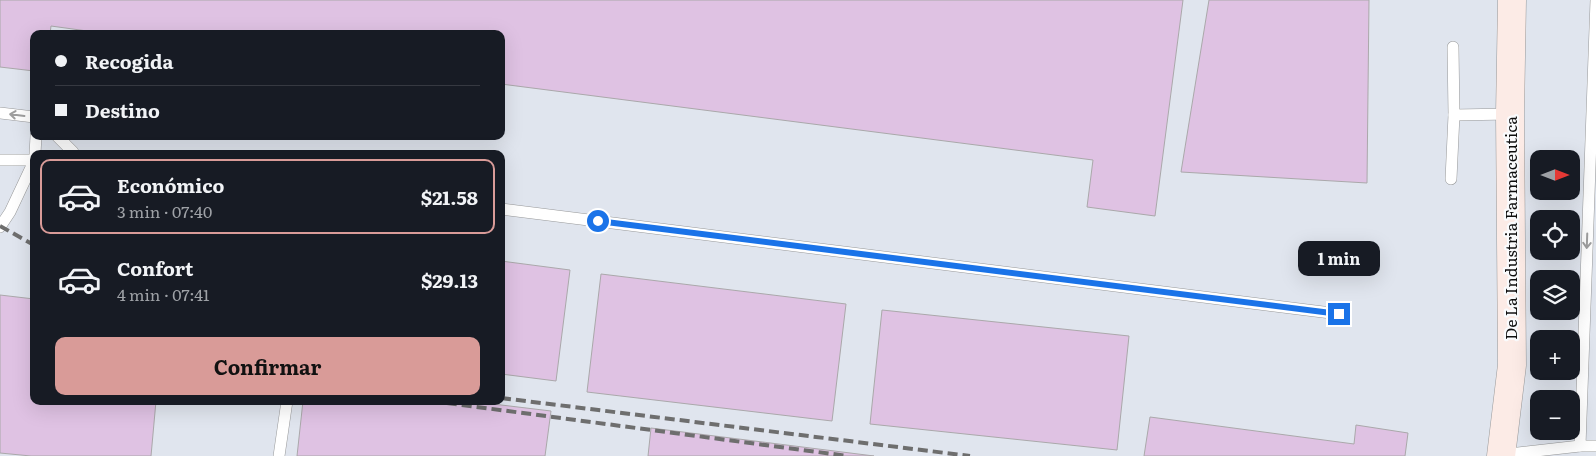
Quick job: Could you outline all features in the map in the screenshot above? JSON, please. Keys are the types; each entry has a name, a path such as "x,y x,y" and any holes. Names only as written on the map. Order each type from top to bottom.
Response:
{"main road":[{"name":"De La Industria Farmaceutica","path":"1501,456 1512,365 1510,114 1512,0"}],"lane":[{"path":"1580,446 1596,0"},
{"path":"1451,179 1454,115 1453,47"},
{"path":"0,113 30,117"},
{"path":"1454,115 1510,114"},
{"path":"0,160 30,161"},
{"path":"0,227 10,212 30,170"},
{"path":"505,210 1339,314"},
{"path":"279,456 286,405"},
{"path":"1501,456 1580,446 1596,446"}],"shaded area":[{"path":"0,0 1596,0 1596,456 0,456"}],"building":[{"path":"0,0 1183,0 1155,216 1087,207 1093,160 505,85 505,30 80,30 51,26 50,30 30,30 30,71 0,67"},
{"path":"1209,0 1369,0 1367,183 1181,172"},
{"path":"505,262 570,270 556,381 505,375"},
{"path":"601,274 846,304 832,421 587,392"},
{"path":"0,295 30,299 30,405 156,405 151,456 31,456 0,453"},
{"path":"882,310 1129,336 1117,450 870,424"},
{"path":"303,405 501,405 551,411 545,456 297,456"},
{"path":"1150,417 1354,444 1356,425 1408,433 1405,456 1144,456"},
{"path":"651,428 874,456 648,456"}],"railway":[{"path":"0,226 30,243"},
{"path":"505,398 970,456"},
{"path":"462,405 848,456"}],"route":[{"path":"598,221 1339,314"}]}
